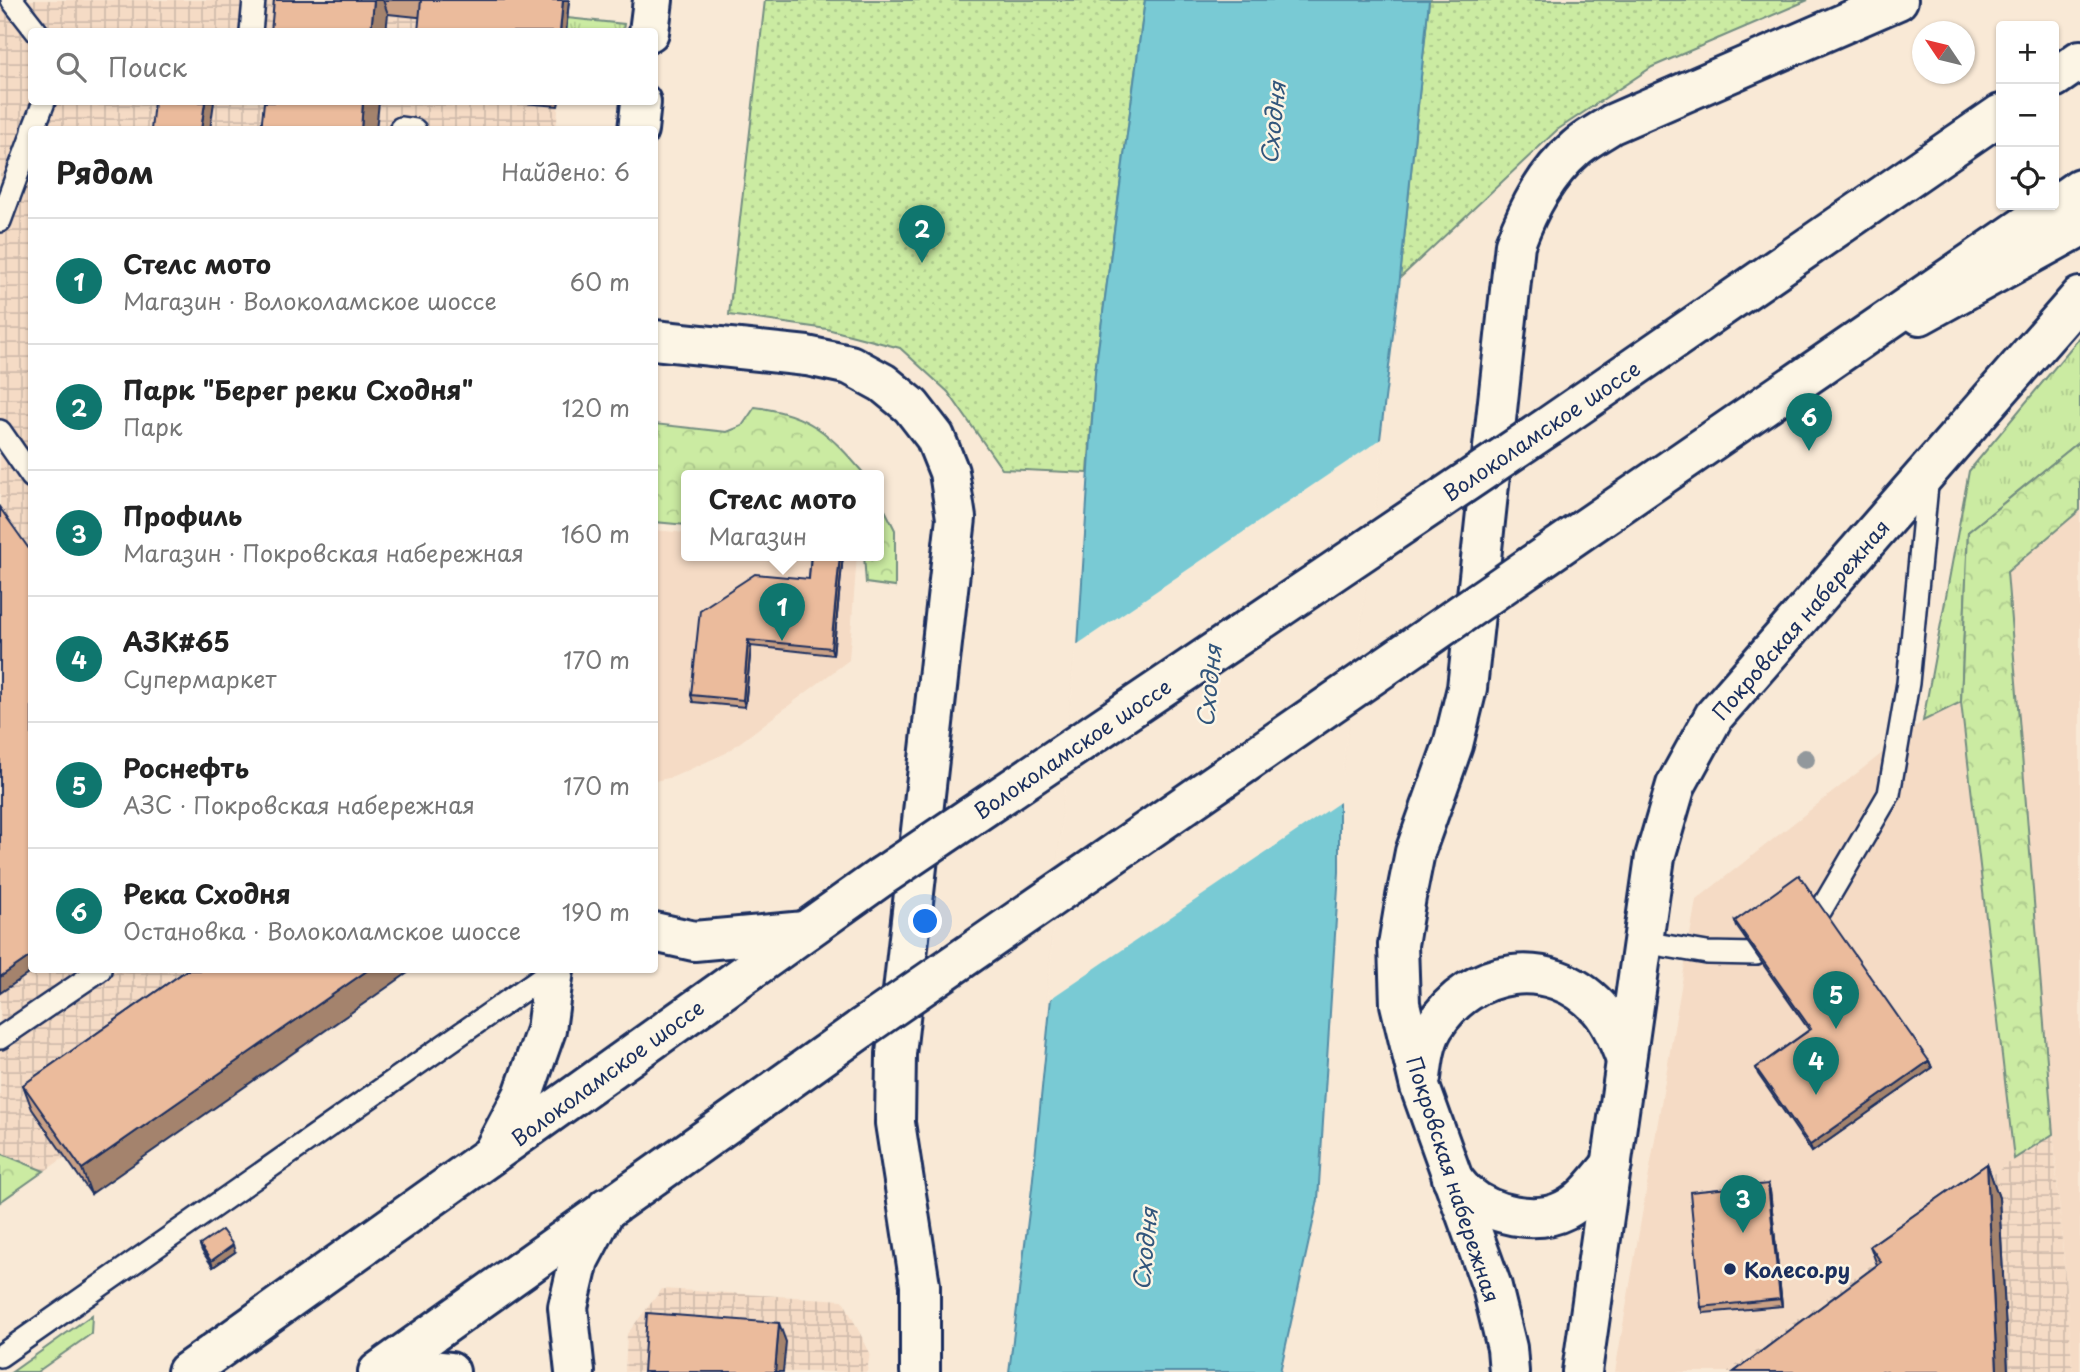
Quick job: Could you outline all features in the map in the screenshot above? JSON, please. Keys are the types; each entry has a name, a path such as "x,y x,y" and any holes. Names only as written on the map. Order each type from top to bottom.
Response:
{"street":[{"path":"650,28 653,0"},
{"name":"Покровская набережная","path":"1509,1372 1507,1348 1492,1287 1420,1087 1400,1004 1398,946 1415,852 1453,745 1467,688 1515,244 1529,208 1545,182 1576,148 1612,124 1895,1"},
{"path":"2059,75 2080,60"},
{"path":"638,126 641,105"},
{"name":"Волоколамское шоссе","path":"187,1372 881,877 1549,426 1996,117"},
{"path":"378,1372 862,1028 2080,188"},
{"path":"1828,361 1923,314 2080,227"},
{"name":"Покровская набережная","path":"1582,1372 1655,857 1676,785 1714,716 2080,298"},
{"path":"658,340 807,356 850,365 883,383 911,406 935,437 949,472 956,518 896,1054 895,1123 920,1285 920,1372"},
{"path":"658,933 694,941 805,931"},
{"path":"492,1154 523,1095 546,1030 553,973"},
{"path":"1420,1087 1423,1056 1433,1028 1452,1004 1472,988 1495,978 1521,973 1563,982 1583,994 1600,1009 1615,1032 1626,1060"},
{"path":"1451,1176 1467,1195 1487,1207 1512,1215 1536,1217 1564,1210 1590,1191 1612,1164"},
{"path":"575,1372 568,1307 579,1260 607,1207"},
{"path":"405,1372 450,1372"}],"lane":[{"path":"12,0 34,28"},
{"path":"251,28 254,0"},
{"path":"35,126 43,105"},
{"path":"0,221 28,146"},
{"path":"0,431 28,471"},
{"path":"1821,910 1889,794 1908,683 1928,471"},
{"path":"1643,942 1707,953 1756,954"},
{"path":"0,1038 96,973"},
{"path":"0,1356 549,973"}],"shaded area":[{"path":"0,0 569,0 566,28 28,28 28,105 559,105 556,126 28,126 28,973 408,973 91,1194 65,1157 0,1202"},
{"path":"2080,510 2080,1372 2073,1372 2007,572"},
{"path":"658,530 681,533 681,561 857,561 849,660 726,753 673,777 658,780"},
{"path":"1961,702 2014,1159 1727,1372 1615,1372 1696,900 1923,721"},
{"path":"2053,1134 2073,1372 1727,1372 2014,1159"},
{"path":"662,1289 843,1300 870,1353 867,1372 625,1372 627,1334"}],"green space":[{"path":"765,0 1145,0 1095,372 1088,473 1002,469 948,392 900,348 827,329 729,315"},
{"path":"1429,0 1808,0 1652,67 1557,130 1400,278"},
{"path":"567,18 624,24 623,28 566,28"},
{"path":"2080,337 2080,441 1968,532 1961,702 1923,721 1969,471"},
{"path":"755,407 790,415 818,428 861,470 681,470 681,525 658,522 658,424 727,432 742,426"},
{"path":"2080,441 2080,510 2007,572 2053,1134 2014,1159 1961,702 1968,532"},
{"path":"884,508 895,530 895,587 866,583 864,561 884,561"},
{"path":"0,1153 44,1171 0,1202"},
{"path":"92,1315 91,1334 37,1372 12,1372"}],"water":[{"name":"Сходня","path":"1145,0 1429,0 1400,278 1339,770 1339,872 1318,1200 1280,1372 1009,1372 1032,1188 1056,948 1095,372"}],"pier":[{"path":"1384,437 1343,770 1343,800 1047,1001 1075,646"}],"building":[{"path":"274,0 374,0 371,28 271,28"},
{"path":"421,0 563,0 560,28 418,28"},
{"path":"154,105 205,105 202,126 151,126"},
{"path":"264,105 363,105 361,126 261,126"},
{"path":"0,508 28,547 28,958 0,977"},
{"path":"810,561 839,561 831,648 748,640 743,700 691,695 700,610 755,574 809,579"},
{"path":"1799,875 1929,1061 1810,1145 1756,1068 1811,1029 1735,921"},
{"path":"183,973 364,973 82,1169 23,1085"},
{"path":"1987,1164 1997,1372 1734,1372 1881,1262 1870,1246"},
{"path":"1768,1184 1780,1299 1701,1307 1690,1192"},
{"path":"222,1230 233,1245 211,1261 200,1245"},
{"path":"647,1313 779,1323 775,1372 643,1372"}],"place":[{"name":"Парк \"Берег реки Сходня\"","path":"922,263"},
{"name":"Река Сходня","path":"1809,451"},
{"name":"Стелс мото","path":"782,641"},
{"name":"Роснефть","path":"1836,1029"},
{"name":"АЗК#65","path":"1816,1095"},
{"name":"Профиль","path":"1743,1233"},
{"name":"Колесо.ру","path":"1730,1269"}]}
